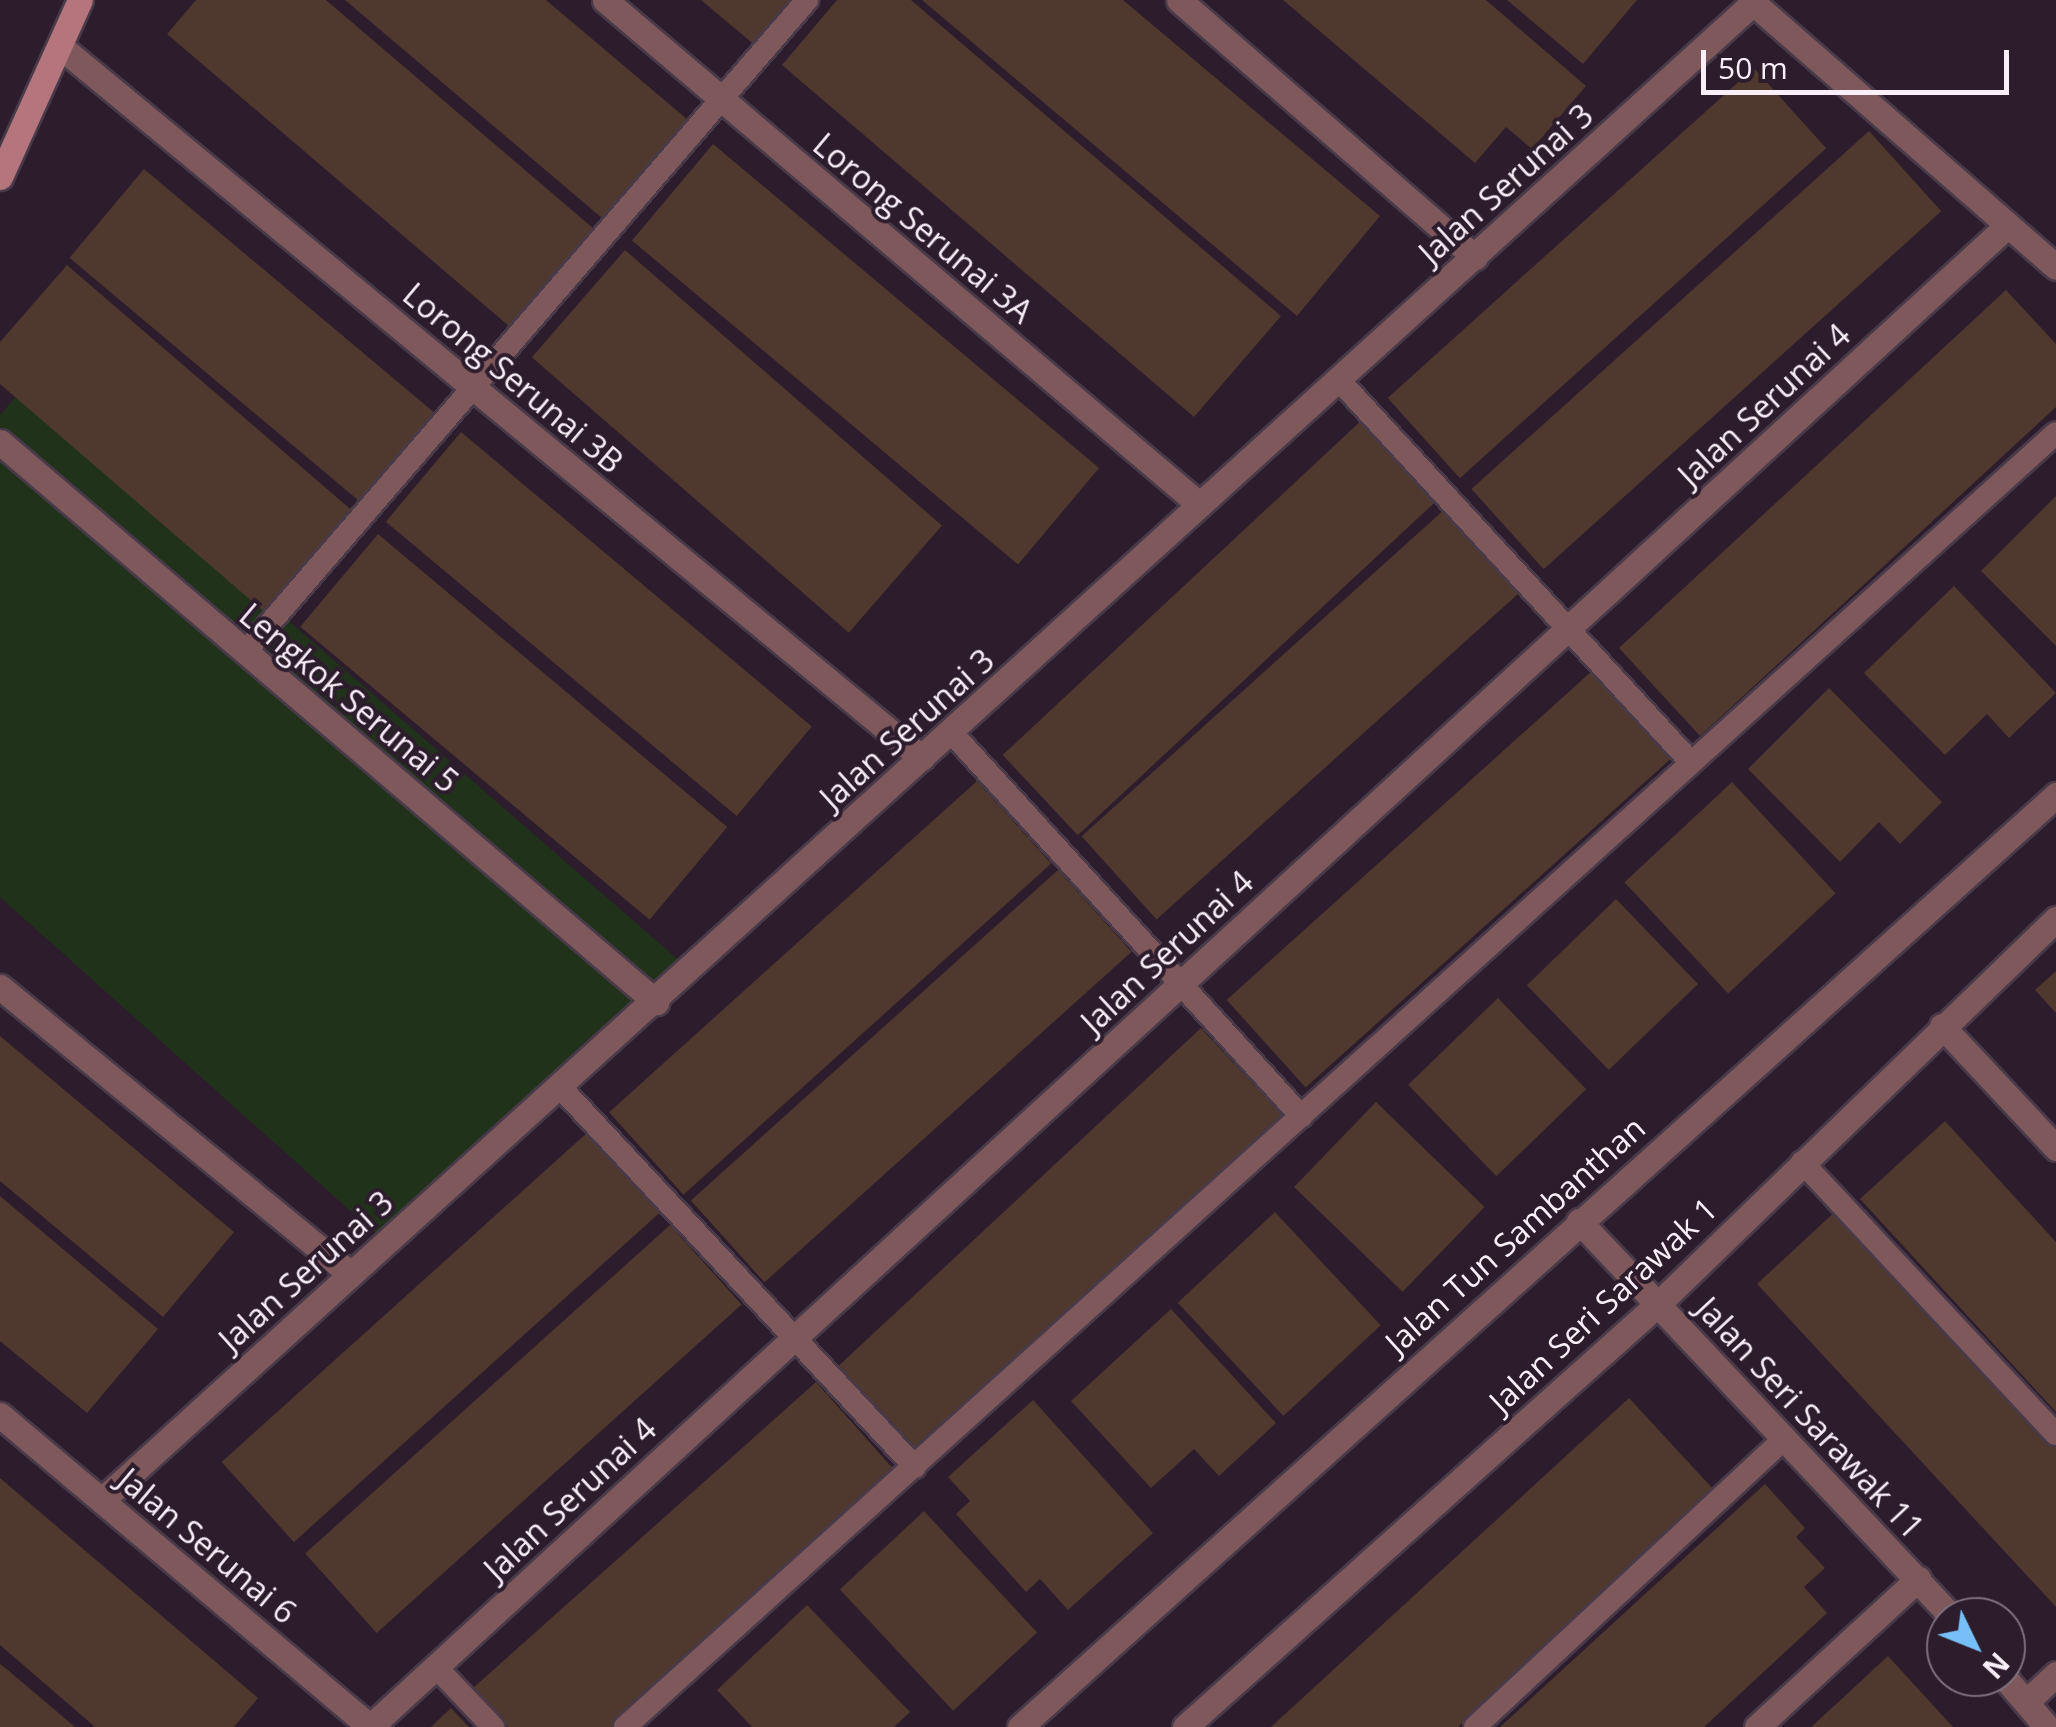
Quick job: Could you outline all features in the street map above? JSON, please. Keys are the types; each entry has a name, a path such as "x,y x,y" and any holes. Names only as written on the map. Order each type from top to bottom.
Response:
{"main road":[{"path":"0,177 62,48 80,0"}],"street":[{"name":"Lorong Serunai 3A","path":"605,0 1200,505"},
{"path":"1179,0 1475,257"},
{"path":"1751,2 2056,266"},
{"name":"Jalan Serunai 3","path":"102,1500 350,1273 562,1088 1751,2"},
{"name":"Lorong Serunai 3B","path":"62,48 922,758"},
{"name":"Jalan Serunai 4","path":"370,1727 2008,225"},
{"name":"Lengkok Serunai 5","path":"0,442 656,1002"},
{"name":"Jalan Tun Sambanthan","path":"1020,1727 2056,794"},
{"name":"Jalan Seri Sarawak 1","path":"1185,1727 1658,1304 2056,919"},
{"path":"0,987 350,1273"},
{"path":"1942,1026 2056,1148"},
{"name":"Jalan Seri Sarawak 11","path":"1579,1221 1934,1597"},
{"name":"Jalan Serunai 6","path":"0,1416 370,1727"},
{"path":"1757,1727 1918,1579"},
{"path":"2019,1697 2034,1718 2056,1674"}],"lane":[{"path":"245,652 806,0"},
{"path":"1338,379 1689,760"},
{"path":"625,1727 1689,760 2056,434"},
{"path":"951,732 1301,1116"},
{"path":"562,1088 914,1467"},
{"path":"1802,1162 2056,1434"},
{"path":"1475,1727 1784,1438"},
{"path":"436,1667 494,1727"}],"green space":[{"path":"22,389 682,963 375,1233 0,897 0,415"}],"building":[{"path":"196,0 326,0 601,235 517,333 167,34"},
{"path":"345,0 546,0 694,125 609,224"},
{"path":"701,0 797,0 757,47"},
{"path":"837,0 911,0 1281,316 1194,417 782,65"},
{"path":"922,0 1123,0 1380,216 1297,316"},
{"path":"1283,0 1486,0 1586,86 1532,149 1506,127 1475,163"},
{"path":"1507,0 1637,0 1583,64"},
{"path":"1754,68 1826,148 1460,478 1388,398"},
{"path":"1869,131 1941,211 1544,569 1471,489"},
{"path":"713,144 1099,468 1018,564 632,241"},
{"path":"144,169 437,415 362,503 69,258"},
{"path":"625,250 942,526 849,633 532,357"},
{"path":"67,265 356,514 269,616 0,384 0,342"},
{"path":"2006,290 2056,344 2056,407 1700,736 1619,648"},
{"path":"1364,418 1439,498 1078,835 1003,755"},
{"path":"461,432 812,726 737,816 386,522"},
{"path":"2056,496 2056,646 1981,571"},
{"path":"1445,509 1520,592 1157,919 1082,836"},
{"path":"378,534 727,827 650,920 300,627"},
{"path":"1954,586 2056,693 2009,738 1987,714 1945,755 1864,673"},
{"path":"1593,670 1672,758 1306,1088 1227,1000"},
{"path":"1829,688 1942,802 1900,844 1879,822 1840,862 1748,769"},
{"path":"977,781 1051,863 683,1195 609,1112"},
{"path":"1732,782 1836,893 1728,993 1624,882"},
{"path":"1058,870 1132,952 764,1282 691,1201"},
{"path":"1616,899 1698,984 1609,1070 1527,985"},
{"path":"2056,971 2056,1013 2035,990"},
{"path":"1498,998 1586,1089 1496,1176 1408,1085"},
{"path":"1201,1028 1283,1116 921,1453 839,1366"},
{"path":"0,1036 234,1232 163,1317 0,1181"},
{"path":"1376,1102 1485,1207 1403,1292 1294,1187"},
{"path":"1945,1121 2056,1242 2056,1412 1860,1199"},
{"path":"588,1132 660,1212 294,1542 222,1462"},
{"path":"0,1196 158,1329 87,1413 0,1341"},
{"path":"1839,1208 2056,1442 2056,1607 1757,1284"},
{"path":"1275,1212 1381,1325 1283,1416 1178,1303"},
{"path":"670,1225 742,1305 377,1633 305,1554"},
{"path":"1171,1309 1276,1423 1219,1476 1194,1449 1151,1488 1071,1401"},
{"path":"816,1382 896,1472 611,1727 508,1727 473,1688"},
{"path":"1629,1398 1714,1490 1458,1727 1271,1727"},
{"path":"1033,1400 1153,1533 1068,1610 1040,1579 1026,1592 956,1514 970,1501 948,1477"},
{"path":"0,1478 258,1698 234,1727 95,1727 0,1645"},
{"path":"1765,1484 1805,1528 1796,1537 1825,1568 1804,1587 1827,1613 1704,1727 1500,1727"},
{"path":"924,1511 1037,1632 953,1711 840,1589"},
{"path":"807,1605 910,1712 894,1727 752,1727 717,1690"},
{"path":"1888,1656 1953,1727 1811,1727 1846,1695"},
{"path":"0,1664 9,1671 75,1727 0,1727"},
{"path":"451,1708 469,1727 431,1727"}]}
